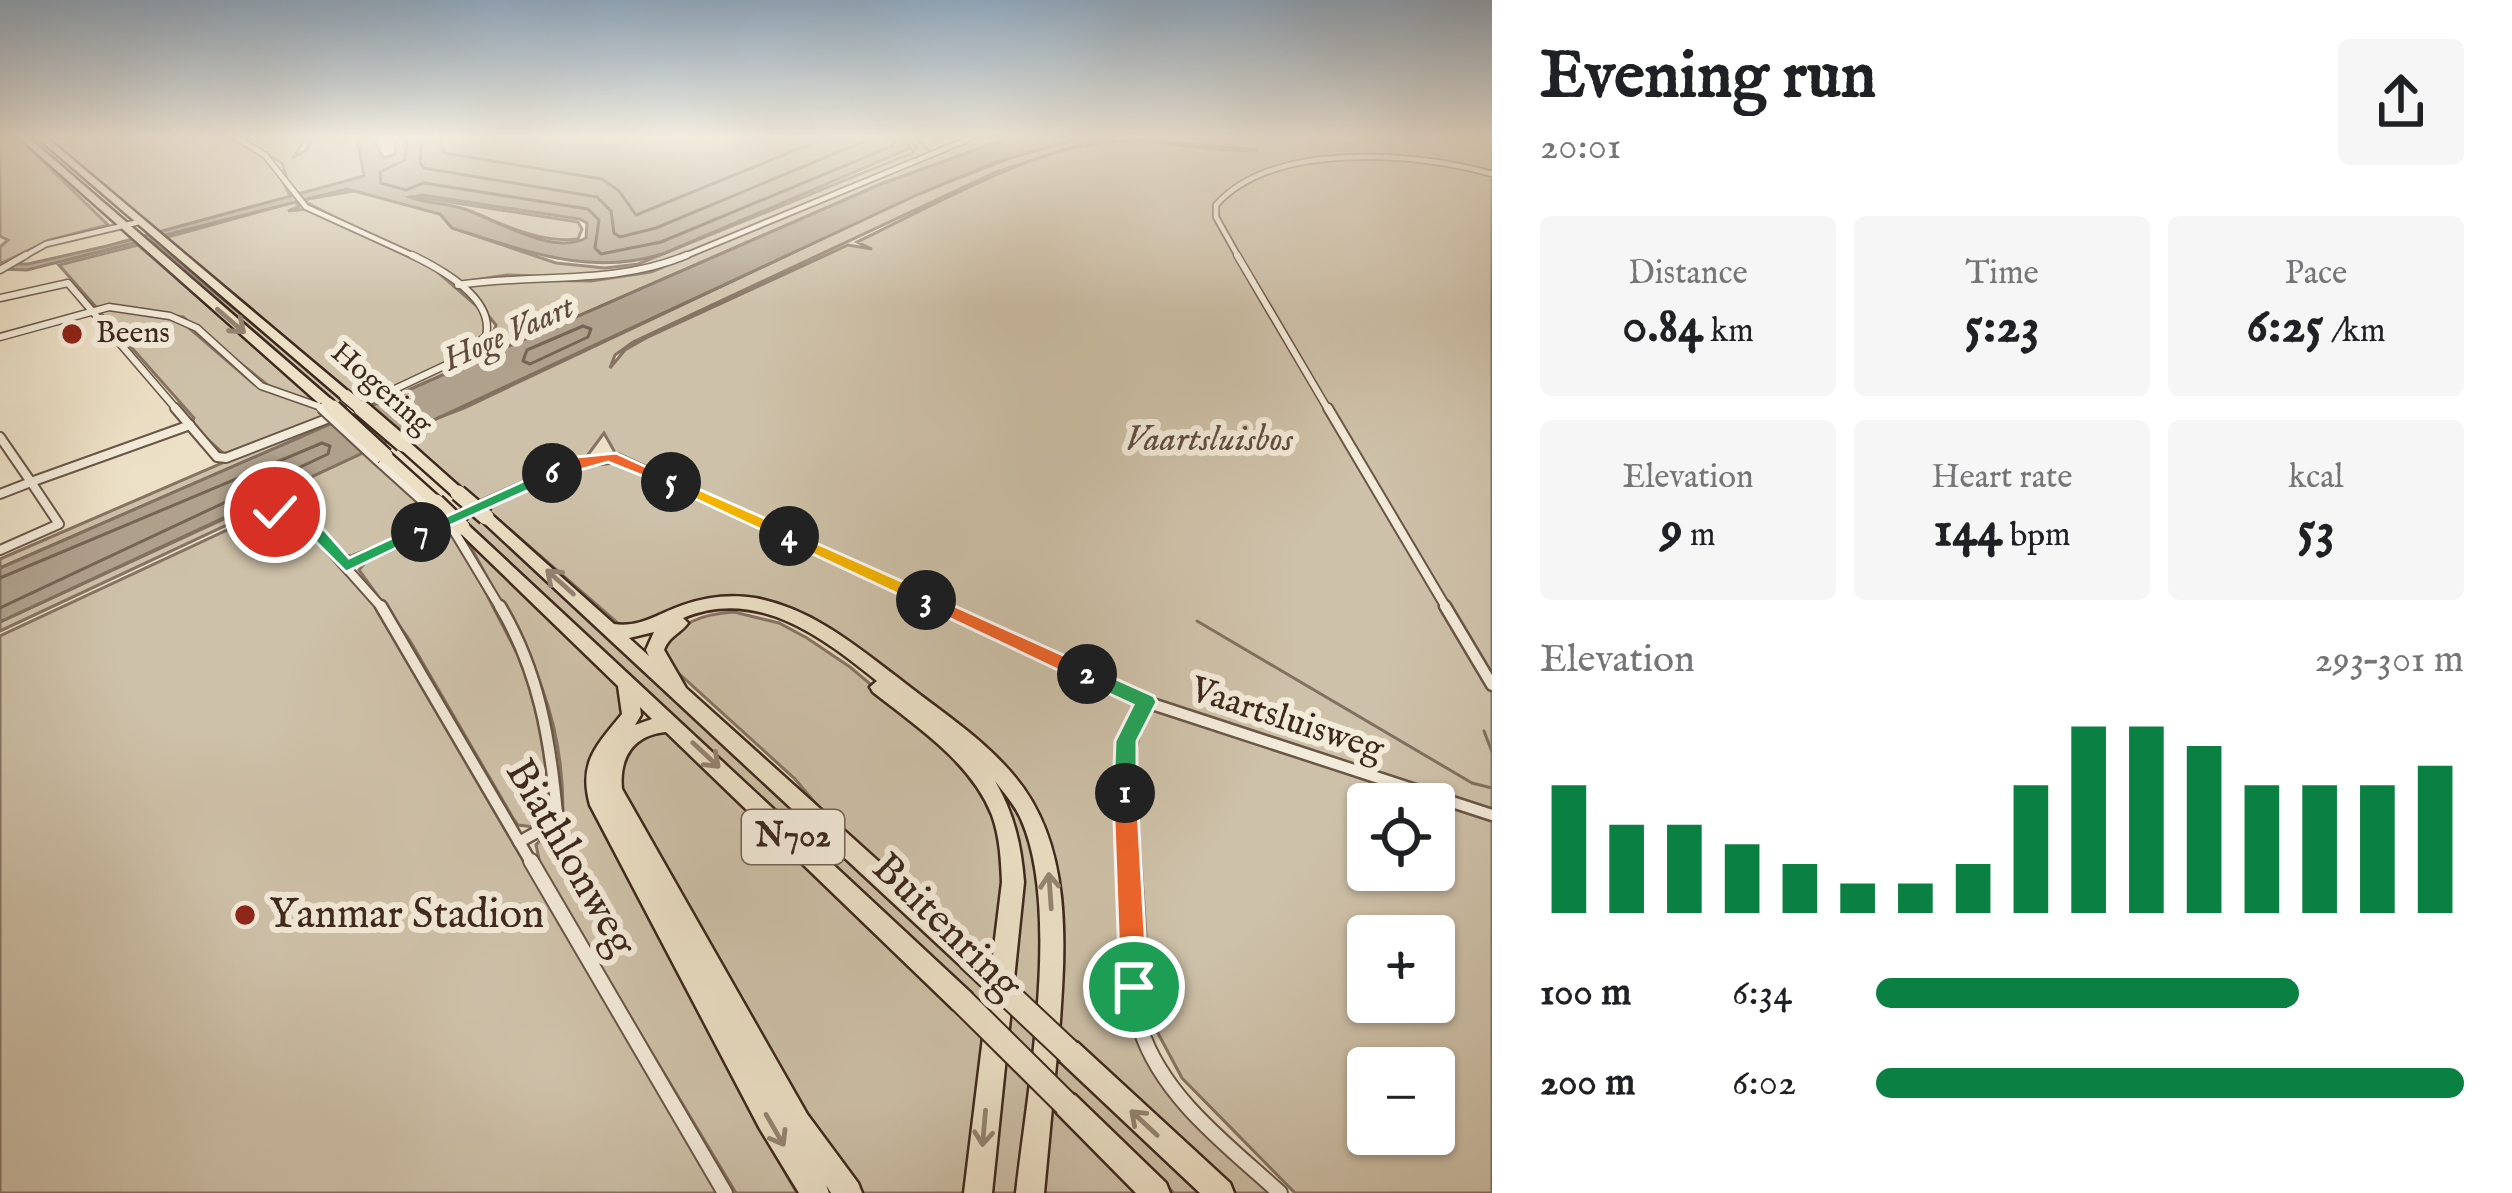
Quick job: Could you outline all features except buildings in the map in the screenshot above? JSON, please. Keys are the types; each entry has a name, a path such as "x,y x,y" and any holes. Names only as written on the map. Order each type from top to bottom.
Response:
{"highway":[{"name":"Hogering","path":"87,194 620,675"},
{"name":"Hogering","path":"106,194 403,444 677,689"},
{"path":"613,630 643,631 684,610 714,603 750,603 785,613 828,637 914,700 1016,794 1042,843 1052,901 1030,1193"},
{"path":"677,689 656,655 656,644 665,632 693,617 723,611 770,617 805,633 879,688 970,763 994,795 1012,838 1013,882 978,1193"},
{"path":"620,675 633,703 632,715 597,758 593,776 600,805 769,1120 815,1193"},
{"name":"Buitenring","path":"620,675 1156,1193"},
{"name":"Buitenring","path":"677,689 1220,1193"},
{"path":"674,725 647,726 627,739 611,763 612,790 798,1124 848,1193"}],"street":[{"path":"0,298 64,282 217,457 226,458 430,372 483,343 489,328 486,316 458,285 294,194"},
{"path":"458,285 508,278 594,279 659,267 836,194"},
{"path":"1225,194 1216,205 1216,217 1230,244 1492,685"},
{"path":"0,270 19,257 131,233 140,223"},
{"path":"0,337 116,308 186,321 261,386 323,405"},
{"path":"0,494 190,425"},
{"path":"0,550 59,524 2,443"},
{"name":"Vaartsluisweg","path":"346,566 574,463 610,457 1146,702 1492,815"},
{"name":"Biathlonweg","path":"242,521 275,512 299,515 382,608 724,1193"},
{"path":"458,529 524,650 550,735 556,814 548,826 519,842"},
{"path":"1146,702 1126,741 1124,778 1134,987 1141,1030 1193,1112 1280,1193"}],"green space":[{"path":"0,194 76,194 108,225 50,240 0,264 0,247 8,240 0,236"},
{"path":"112,194 289,194 291,198 158,233"},
{"path":"371,194 440,214 452,228 556,263 605,268 638,264 812,194 832,194 659,265 570,277 507,275 460,282 302,200"},
{"path":"840,194 859,194 0,568 0,559 474,354 490,341 496,325 465,287 508,280 591,281 651,272"},
{"name":"Vaartsluisbos","path":"918,194 950,194 633,342 615,355 610,368 625,350 646,338 848,245 872,249 857,242 956,194 1492,194 1492,1193 1295,1193 1182,1078 1152,1022 1134,760 1141,727 1133,723 1127,734 1132,922 1142,1027 1177,1090 1278,1193 1233,1193 1052,1023 1030,805 811,622 736,599 642,627 620,625 484,507 586,461 614,460 832,557 617,456 604,433 587,456 480,503 398,433 464,408"},
{"path":"414,199 578,222 582,229 578,239 550,239 464,209"},
{"path":"295,202 300,206 288,211 306,209 433,268 478,307 489,323 483,336 454,360 360,401 164,238"},
{"path":"152,241 351,405 340,409 147,243"},
{"path":"138,245 323,406 270,387 183,317 96,307 59,265"},
{"path":"110,308 181,321 255,385 316,407 325,416 224,454 191,425 194,418 100,312"},
{"path":"362,450 439,521 351,556 344,555 310,521 289,512 242,518 0,631 0,622"},
{"path":"473,512 1005,1002 1017,910 1017,851 1001,794 984,766 1020,807 1045,891 1037,1033 1207,1193 1174,1193 1034,1057 1022,1193 983,1193 1003,1027 461,517"},
{"path":"273,514 297,518 374,602 718,1193 0,1193 0,636 253,518"},
{"path":"444,525 458,539 535,688 554,809 550,819 534,827 518,825 513,818 409,639 359,570 368,559"},
{"path":"464,534 617,682 628,711 594,750 588,778 755,1121 797,1193 736,1193 541,868 536,845 563,814 555,734 533,666"},
{"path":"734,612 779,623 807,638 850,667 975,772 1008,844 996,971 834,825 795,779 674,669 662,650 676,633 701,618"},
{"path":"666,729 988,1036 966,1193 862,1193 824,1150 624,805 617,757 633,739"},
{"path":"1046,1094 1146,1193 1036,1193"}],"water":[{"path":"299,194 329,194 27,270 0,269 0,264 28,264"},
{"path":"364,194 804,194 665,253 610,263 531,252 452,228 440,214","holes":["422,195 587,223 586,238 558,243 460,208 410,197"]},
{"path":"859,194 920,194 0,622 0,568"}],"waterway":[{"path":"1197,621 1472,783 1492,788"},
{"path":"1484,731 1492,752"}],"place":[{"name":"Beens","path":"72,334"},
{"name":"Yanmar Stadion","path":"245,915"}],"route":[{"path":"275,512 303,518 346,566 574,463 617,458 1146,702 1126,741 1124,778 1134,987"}],"water label":[{"name":"Hoge Vaart","path":"509,334"}]}
